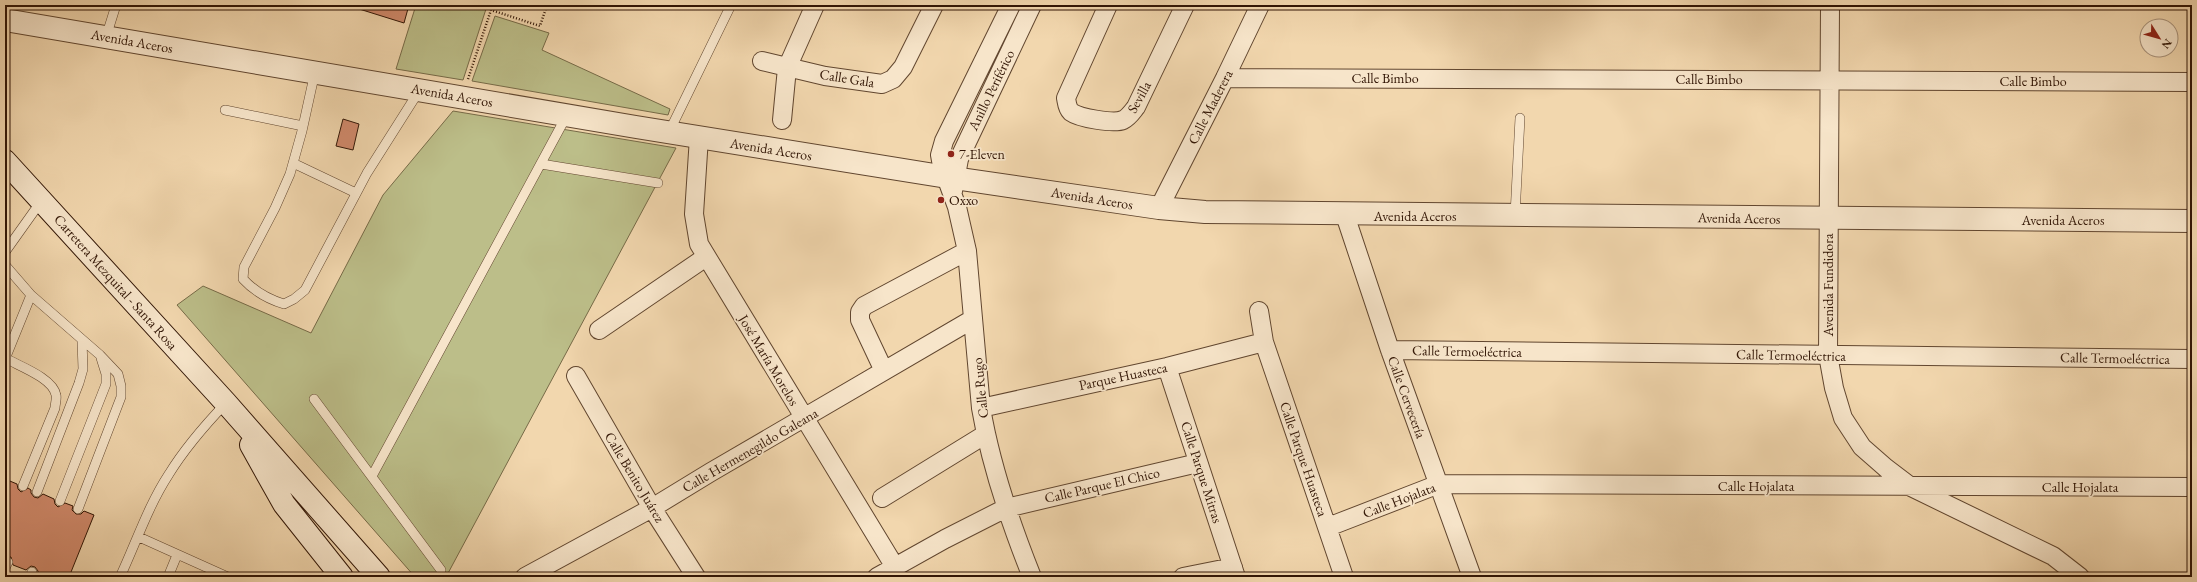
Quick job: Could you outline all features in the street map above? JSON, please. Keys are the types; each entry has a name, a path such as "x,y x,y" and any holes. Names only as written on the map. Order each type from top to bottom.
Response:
{"street":[{"path":"782,120 788,68 815,5"},
{"name":"Calle Gala","path":"762,62 825,76 882,84 893,79 903,67 934,5"},
{"name":"Anillo Periférico","path":"951,183 940,155 944,141 1011,5"},
{"name":"Anillo Periférico","path":"951,183 959,159 1032,5"},
{"name":"Sevilla","path":"1108,5 1066,98 1067,105 1072,112 1079,116 1110,121 1121,121 1129,117 1136,107 1184,5"},
{"name":"Calle Maderera","path":"1159,208 1260,5"},
{"name":"Avenida Fundidora","path":"1830,5 1828,355 1834,388 1843,418 1862,447 1911,487 2053,556 2080,577"},
{"name":"Avenida Aceros","path":"5,20 699,137 951,183 1159,208 1205,212 1345,215 2192,221"},
{"path":"977,75 995,84"},
{"name":"Calle Bimbo","path":"1225,78 2192,82"},
{"name":"José María Morelos","path":"699,137 694,214 699,244 895,567"},
{"name":"Carretera Mezquital - Santa Rosa","path":"5,161 226,403 379,577"},
{"name":"Calle Rugo","path":"951,183 963,226 967,251 981,408 986,434 1006,508 1032,577"},
{"name":"Calle Cervecería","path":"1345,215 1390,350 1472,577"},
{"path":"884,371 860,320 860,312 864,306 967,251"},
{"path":"599,330 706,257"},
{"name":"Calle Parque Huasteca","path":"1259,311 1264,342 1344,577"},
{"name":"Calle Hermenegildo Galeana","path":"525,577 652,508 973,319"},
{"name":"Parque Huasteca","path":"981,408 1167,367 1264,342"},
{"name":"Calle Termoeléctrica","path":"1390,350 2192,358"},
{"name":"Calle Parque Mitras","path":"1167,367 1235,572"},
{"name":"Calle Benito Juárez","path":"576,376 652,508 696,577"},
{"name":"Carretera Mezquital - Santa Rosa","path":"226,403 284,504 342,577"},
{"path":"882,498 986,434"},
{"name":"Calle Parque El Chico","path":"877,577 1006,508 1198,463"},
{"name":"Calle Hojalata","path":"1328,527 1439,484 2192,487"},
{"path":"1183,577 1235,572"}],"lane":[{"path":"106,37 116,5"},
{"path":"669,132 731,5"},
{"path":"315,72 293,163 275,208 244,267 242,279 253,290 271,300 284,304 294,299 305,290 356,193 420,90"},
{"path":"225,110 303,126"},
{"path":"372,476 566,115"},
{"path":"1514,216 1520,118"},
{"path":"293,163 356,193"},
{"path":"541,164 658,183"},
{"path":"5,252 42,200"},
{"path":"5,265 31,295 82,341 100,355 118,374 122,386 120,397 78,508"},
{"path":"23,486 55,408 56,395 53,387 41,377 5,358 31,295"},
{"path":"37,492 79,383 83,364 82,341"},
{"path":"60,501 106,384 106,374 100,355"},
{"path":"314,399 441,570"},
{"path":"120,577 139,537 148,512 168,475 188,446 226,403"},
{"path":"139,537 177,556 228,577"},
{"path":"168,577 177,556"}],"path":[{"path":"462,97 491,10 540,26 547,5"}],"green space":[{"path":"416,5 474,5 486,9 463,80 396,69"},
{"path":"495,16 549,33 542,50 670,109 668,115 472,81"},
{"path":"453,111 676,148 446,577 415,577 177,305 203,286 311,333 383,195"}],"building":[{"path":"357,5 409,5 404,23 356,8"},
{"path":"343,119 359,124 353,150 336,146"},
{"path":"5,479 17,484 18,489 21,492 28,488 31,490 34,497 38,498 43,494 54,499 55,504 58,507 65,503 73,506 72,510 76,514 81,514 84,511 94,515 69,577 44,577 38,574 35,567 31,566 26,570 13,565 11,557 5,557"}],"place":[{"name":"7-Eleven","path":"951,154"},
{"name":"Oxxo","path":"941,200"}]}
